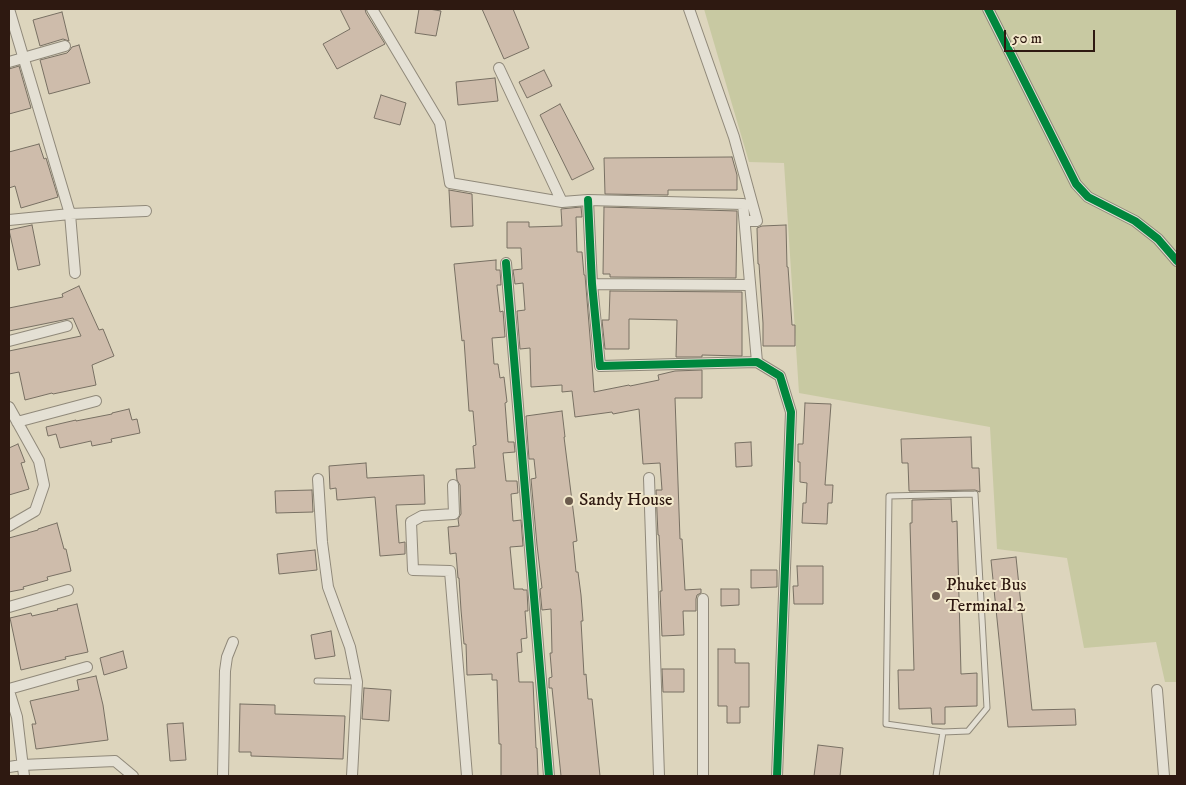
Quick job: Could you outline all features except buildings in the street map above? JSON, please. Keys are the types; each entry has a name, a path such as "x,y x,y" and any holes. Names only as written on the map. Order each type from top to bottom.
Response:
{"street":[{"path":"372,9 440,123 450,182 562,202 588,200 743,204 757,362"},
{"path":"689,9 734,137 757,221 744,221"},
{"path":"988,9 1076,184 1088,197 1135,221 1158,239 1177,261"},
{"path":"9,10 70,214 75,273"},
{"path":"9,62 65,46"},
{"path":"499,68 562,202"},
{"path":"588,200 592,284 600,366 757,362 780,376 791,412 777,776"},
{"path":"9,220 70,214 146,211"},
{"path":"506,263 549,776"},
{"path":"592,284 750,285"},
{"path":"9,341 67,326"},
{"path":"17,422 96,401"},
{"path":"9,407 39,461 44,485 35,511 9,526"},
{"path":"649,478 659,776"},
{"path":"318,479 322,542 328,586 350,648 357,682 352,776"},
{"path":"453,485 454,514 422,516 411,522 413,570 450,571 467,776"},
{"path":"9,607 68,590"},
{"path":"703,600 703,776"},
{"path":"223,776 225,671 227,657 233,642"},
{"path":"24,776 17,718 9,690 87,667"},
{"path":"1157,690 1164,776"},
{"path":"9,767 115,761 133,776"}],"lane":[{"path":"975,494 987,708 968,731 943,732 886,724 889,496 975,494"},
{"path":"317,681 357,682"},
{"path":"936,776 943,732"}],"green space":[{"path":"704,9 1177,9 1177,682 1165,682 1156,642 1084,648 1067,558 997,549 990,427 799,393 784,163 749,162"}],"cycle path":[{"path":"988,9 1076,184 1088,197 1135,221 1158,239 1177,261"},
{"path":"588,200 592,284 600,366 757,362 780,376 791,412 777,776"},
{"path":"506,263 549,776"}],"place":[{"name":"Sandy House","path":"569,501"},
{"name":"Phuket Bus Terminal 2","path":"936,596"}]}
